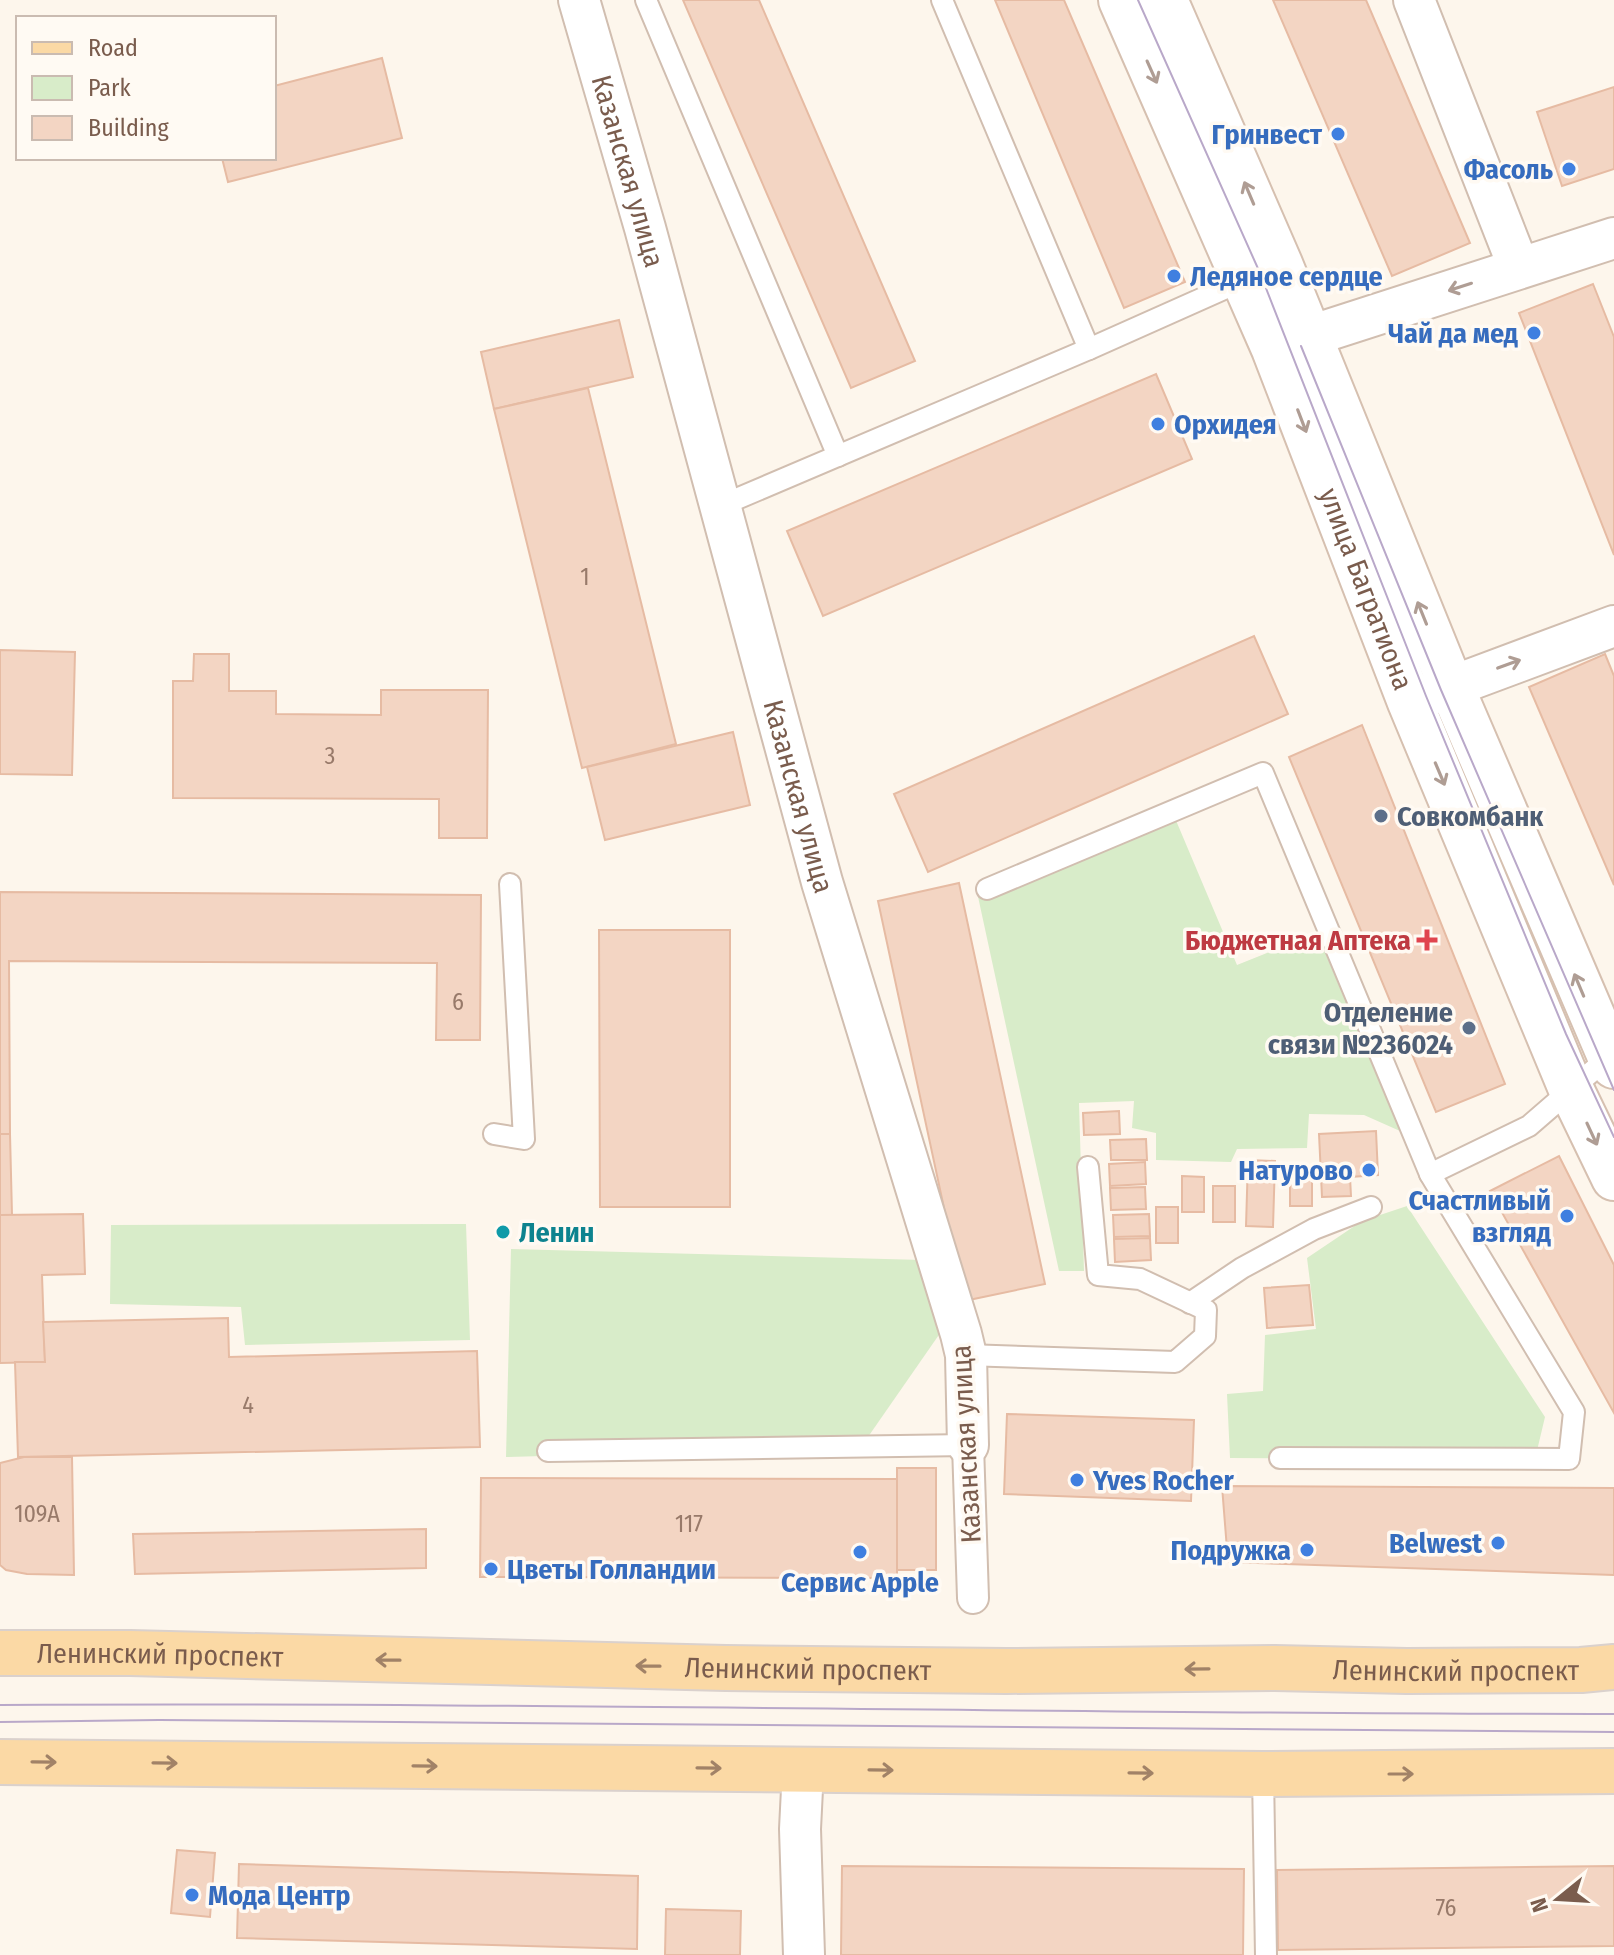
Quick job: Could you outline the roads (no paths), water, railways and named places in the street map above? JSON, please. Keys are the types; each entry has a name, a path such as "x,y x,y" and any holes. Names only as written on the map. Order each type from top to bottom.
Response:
{"main road":[{"name":"улица Багратиона","path":"1121,0 1262,272"},
{"name":"улица Багратиона","path":"1165,0 1262,272 1291,342 1451,686 1612,1059"},
{"name":"улица Багратиона","path":"1291,342 1410,702 1571,1089 1614,1178"},
{"name":"Ленинский проспект","path":"0,1653 992,1671 1275,1668 1565,1671 1614,1667"},
{"path":"0,1762 1263,1774 1614,1771"}],"street":[{"name":"Казанская улица","path":"579,0 645,228 822,882 966,1355 973,1598"},
{"path":"1414,0 1519,268"},
{"path":"1291,342 1614,238"},
{"path":"1410,702 1614,626"},
{"path":"803,1769 800,1829 804,1955"}],"lane":[{"path":"646,0 838,456"},
{"path":"942,0 1089,349"},
{"path":"720,506 1262,272"},
{"path":"987,889 1263,773 1430,1174 1574,1412 1569,1459 1280,1458"},
{"path":"494,1134 524,1139 510,884"},
{"path":"1430,1174 1529,1126 1571,1089 1612,1059"},
{"path":"966,1355 1175,1362 1205,1336 1206,1310 1140,1279 1098,1275 1088,1167"},
{"path":"1190,1303 1242,1268 1314,1229 1371,1207"},
{"path":"548,1451 968,1445"},
{"path":"1263,1774 1266,1955"}],"tram line":[{"path":"1138,0 1260,273 1426,696 1566,1034 1614,1137"},
{"path":"1301,346 1441,690 1614,1090"},
{"path":"0,1705 1614,1714"},
{"path":"0,1722 159,1720 1614,1732"}],"place":[{"name":"Гринвест","path":"1338,134"},
{"name":"Фасоль","path":"1569,169"},
{"name":"Ледяное сердце","path":"1174,276"},
{"name":"Чай да мед","path":"1534,333"},
{"name":"Орхидея","path":"1158,424"},
{"name":"Совкомбанк","path":"1381,816"},
{"name":"Бюджетная Аптека","path":"1427,940"},
{"name":"Отделение связи №236024","path":"1469,1028"},
{"name":"Натурово","path":"1369,1170"},
{"name":"Счастливый взгляд","path":"1567,1216"},
{"name":"Ленин","path":"503,1232"},
{"name":"Yves Rocher","path":"1077,1480"},
{"name":"Belwest","path":"1498,1543"},
{"name":"Подружка","path":"1307,1550"},
{"name":"Сервис Apple","path":"860,1552"},
{"name":"Цветы Голландии","path":"491,1569"},
{"name":"Мода Центр","path":"192,1895"}]}
